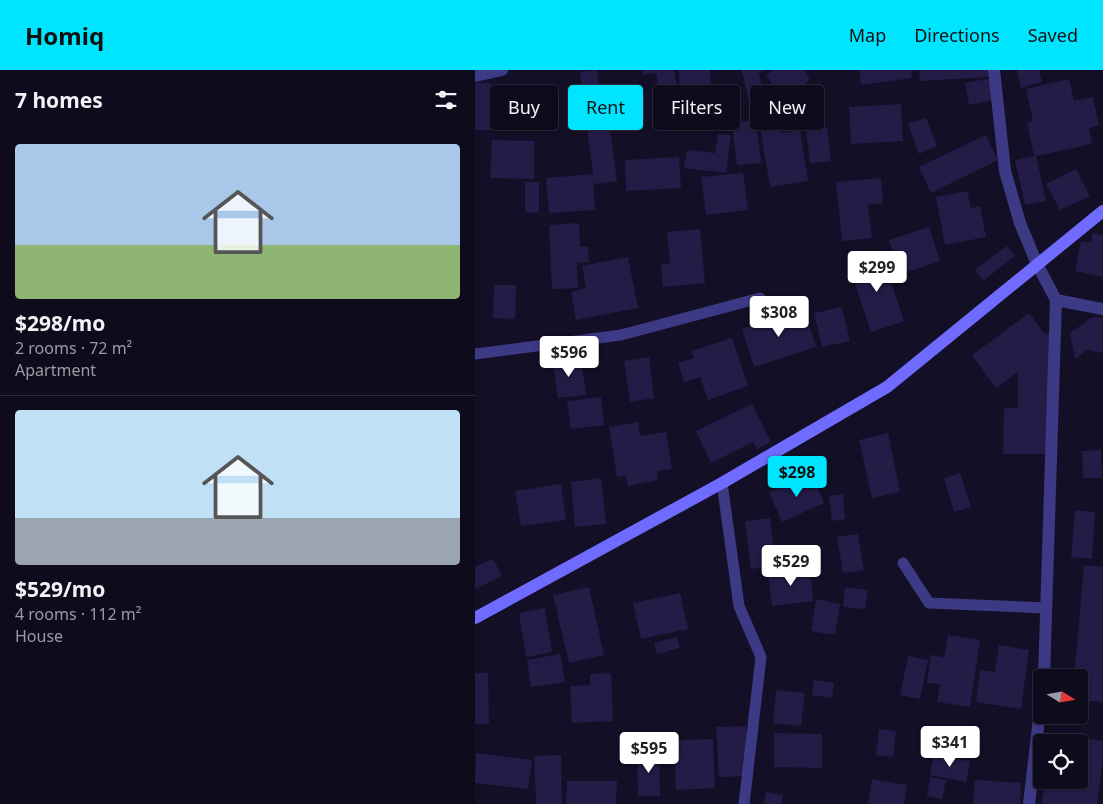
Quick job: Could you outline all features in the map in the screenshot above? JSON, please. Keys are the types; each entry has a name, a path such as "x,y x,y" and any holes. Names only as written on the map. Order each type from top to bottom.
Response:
{"street":[{"path":"475,76 502,70"},
{"path":"994,70 1005,171 1020,223 1037,264 1056,300 1044,669"},
{"path":"475,618 722,483 887,387 1103,211"},
{"path":"1056,300 1103,309"},
{"path":"1029,804 1038,724"}],"lane":[{"path":"475,354 621,334 760,298"},
{"path":"722,483 739,606 761,657 745,804"},
{"path":"903,563 929,603 1046,608"}],"building":[{"path":"597,70 599,85 582,85 580,72"},
{"path":"643,70 674,70 676,85 658,85 656,73 643,75"},
{"path":"679,70 710,70 711,85 680,85"},
{"path":"742,70 765,70 759,72 761,85 750,85 750,107"},
{"path":"773,70 804,70 810,80 803,85 773,85 766,75"},
{"path":"859,70 911,70 912,78 861,85"},
{"path":"919,70 988,70 988,77 920,81"},
{"path":"1017,70 1039,70 1042,82 1021,88"},
{"path":"992,78 996,100 969,105 965,83"},
{"path":"1069,79 1074,101 1093,97 1099,125 1089,128 1092,144 1036,156 1046,201 1025,205 1015,160 1034,156 1027,123 1033,121 1026,89"},
{"path":"475,83 491,83 490,130 475,130"},
{"path":"901,104 903,141 851,144 849,107"},
{"path":"926,118 937,146 919,154 908,124"},
{"path":"750,121 750,130 757,130 761,163 737,165 733,130 740,130 740,122"},
{"path":"824,127 827,127 831,161 810,163 806,130 824,130"},
{"path":"587,130 610,130 617,181 594,184 593,177 595,210 549,213 546,178 593,174"},
{"path":"761,130 781,130 782,133 800,130 808,181 770,187"},
{"path":"718,134 731,135 726,173 684,168 687,150 715,153"},
{"path":"986,135 998,160 931,193 919,167"},
{"path":"492,140 534,141 534,179 490,178"},
{"path":"679,157 681,188 626,191 625,160"},
{"path":"1076,169 1090,196 1060,210 1046,184"},
{"path":"743,173 748,210 706,215 701,177"},
{"path":"881,178 883,203 868,205 872,238 842,241 836,182"},
{"path":"525,182 539,182 539,213 525,212"},
{"path":"967,191 971,208 980,206 986,237 945,245 936,197"},
{"path":"579,223 580,247 588,247 589,262 577,263 578,288 552,289 549,225"},
{"path":"929,227 940,261 901,274 889,240"},
{"path":"700,229 705,283 663,287 661,264 670,264 667,232"},
{"path":"1093,233 1103,235 1103,277 1075,271 1081,241 1091,243"},
{"path":"1007,246 1015,256 983,281 975,270"},
{"path":"882,255 904,321 871,332 849,266"},
{"path":"628,257 638,308 576,320 571,292 586,288 582,266"},
{"path":"494,285 516,285 515,319 493,318"},
{"path":"842,307 850,341 822,347 814,313"},
{"path":"804,309 816,347 754,367 742,329"},
{"path":"1029,313 1045,334 1050,334 1048,454 1003,454 1004,408 1018,408 1018,372 996,388 972,355"},
{"path":"1093,317 1103,318 1103,353 1087,350 1075,359 1070,333"},
{"path":"732,338 748,386 708,400 700,377 684,382 678,363 694,358 692,351"},
{"path":"649,357 654,398 630,402 624,361"},
{"path":"581,358 586,395 558,398 553,361"},
{"path":"601,397 604,425 571,429 567,401"},
{"path":"752,404 771,442 757,449 753,442 711,463 696,431"},
{"path":"638,422 640,436 666,432 672,469 657,471 658,480 628,486 626,476 617,477 609,427"},
{"path":"888,433 900,492 872,498 859,440"},
{"path":"1101,450 1102,478 1083,478 1082,451"},
{"path":"960,473 971,507 954,512 944,478"},
{"path":"812,474 824,503 782,522 769,492"},
{"path":"601,478 606,524 575,527 571,482"},
{"path":"561,484 566,520 521,526 515,491"},
{"path":"843,494 845,519 832,521 829,496"},
{"path":"1075,510 1095,512 1092,559 1071,557"},
{"path":"770,518 776,566 751,569 745,521"},
{"path":"858,534 864,570 843,573 837,537"},
{"path":"493,559 502,576 475,589 475,567"},
{"path":"1084,565 1103,567 1103,702 1088,701 1088,669 1075,669"},
{"path":"810,568 813,601 772,606 768,573"},
{"path":"589,587 604,655 569,663 553,595"},
{"path":"845,587 868,590 865,609 843,607"},
{"path":"680,593 688,629 641,639 633,603"},
{"path":"816,599 840,604 835,635 811,631"},
{"path":"545,608 552,652 526,657 519,613"},
{"path":"948,635 980,640 970,707 937,702 940,684 927,683 931,655 944,657"},
{"path":"677,637 680,648 657,654 654,643"},
{"path":"999,645 1029,650 1021,709 976,702 980,670 995,672"},
{"path":"560,654 565,682 531,687 527,660"},
{"path":"908,656 928,660 920,699 900,695"},
{"path":"475,673 488,673 489,724 475,724"},
{"path":"611,673 613,721 572,723 570,686 590,685 590,674"},
{"path":"814,680 834,683 832,698 812,695"},
{"path":"776,690 805,693 801,726 773,723"},
{"path":"746,726 748,776 719,777 716,727"},
{"path":"879,729 896,731 893,757 876,755"},
{"path":"774,733 822,734 822,768 774,767"},
{"path":"963,736 981,739 978,753 960,749"},
{"path":"713,739 715,788 676,790 674,740"},
{"path":"1088,739 1103,741 1103,759 1097,804 1042,804 1044,789 1088,789"},
{"path":"659,751 660,796 638,796 637,752"},
{"path":"476,753 532,760 528,789 475,783"},
{"path":"561,755 562,804 536,804 534,756"},
{"path":"934,755 970,761 966,782 930,775"},
{"path":"930,777 946,780 942,799 927,796"},
{"path":"872,779 907,785 904,804 868,804"},
{"path":"975,780 1021,783 1020,804 973,804"},
{"path":"567,781 617,781 616,804 566,804"},
{"path":"766,792 783,795 781,804 764,804"}]}
